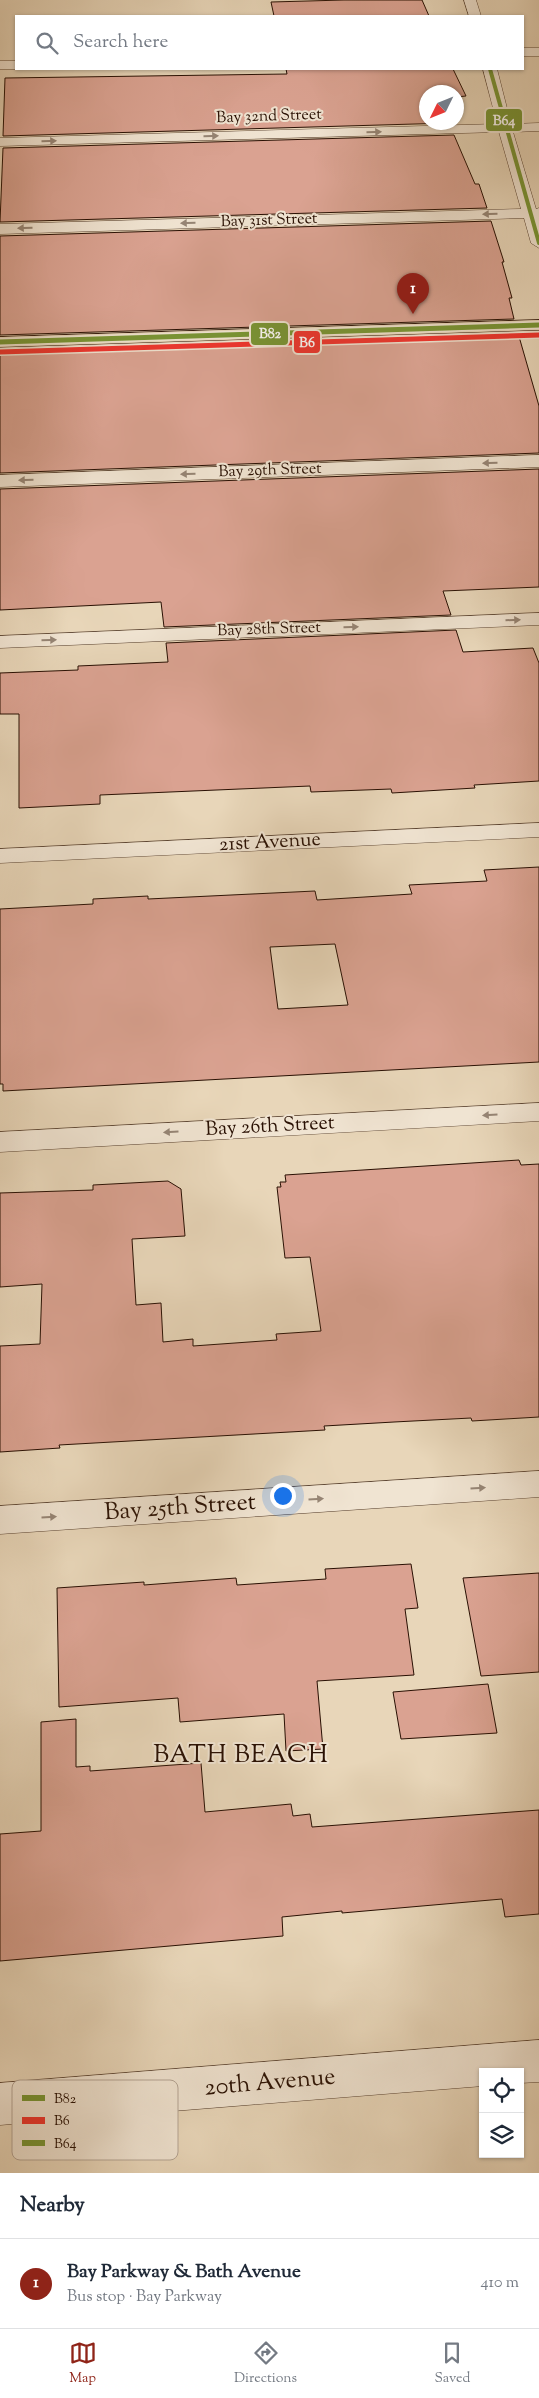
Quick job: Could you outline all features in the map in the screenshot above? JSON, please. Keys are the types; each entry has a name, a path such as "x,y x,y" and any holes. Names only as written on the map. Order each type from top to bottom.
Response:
{"main road":[{"path":"0,342 539,325"}],"street":[{"path":"470,0 475,15"},
{"path":"524,52 539,52"},
{"path":"0,65 15,65"},
{"path":"490,70 505,128 535,213 539,243"},
{"name":"Bay 32nd Street","path":"0,142 539,127"},
{"name":"Bay 31st Street","path":"0,229 535,213"},
{"name":"Bay 29th Street","path":"0,481 539,461"},
{"name":"Bay 28th Street","path":"0,642 539,619"},
{"name":"21st Avenue","path":"0,856 539,830"},
{"name":"Bay 26th Street","path":"0,1142 539,1112"},
{"name":"Bay 25th Street","path":"0,1520 539,1484"},
{"name":"20th Avenue","path":"178,2090 539,2061"}],"building":[{"path":"422,0 429,15 274,15 271,2"},
{"path":"286,70 453,70 461,85 419,85 419,124 3,136 5,78 287,74"},
{"path":"454,135 475,184 479,184 487,208 0,222 3,148"},
{"path":"491,221 504,262 502,262 512,298 509,298 514,319 0,335 0,236"},
{"path":"518,333 539,406 539,453 0,473 0,349"},
{"path":"539,469 539,587 443,591 451,615 164,627 161,602 0,610 0,489"},
{"path":"456,630 463,652 533,648 539,663 539,781 474,785 475,788 392,793 391,789 311,792 310,786 100,795 100,804 19,808 19,714 0,714 0,673 78,670 78,666 168,662 166,643"},
{"path":"539,867 539,1062 3,1091 3,1084 0,1084 0,909 93,904 93,899 148,896 148,899 315,891 317,900 412,894 409,885 487,881 484,870","holes":["335,944 348,1005 278,1009 270,947"]},
{"path":"519,1160 521,1165 539,1164 539,1417 472,1421 471,1418 324,1426 325,1430 59,1445 60,1448 0,1452 0,1346 40,1344 42,1284 0,1287 0,1193 93,1190 93,1185 168,1181 181,1189 185,1236 132,1239 136,1305 161,1303 163,1342 193,1339 193,1346 277,1340 276,1334 321,1331 310,1257 285,1258 277,1187 281,1187 280,1182 286,1182 285,1175"},
{"path":"411,1564 418,1608 405,1609 414,1675 317,1681 323,1749 286,1751 284,1714 180,1722 178,1698 59,1707 57,1588 144,1582 144,1585 236,1578 237,1585 326,1579 325,1569"},
{"path":"539,1573 539,1672 481,1676 463,1578"},
{"path":"488,1684 497,1733 401,1739 393,1692"},
{"path":"76,1719 76,1767 90,1766 90,1771 201,1763 205,1812 291,1804 293,1816 310,1814 312,1827 539,1810 539,1914 505,1917 502,1899 342,1913 342,1911 282,1917 283,1936 0,1961 0,1834 41,1831 41,1722"}],"transit line":[{"name":"B64","path":"490,70 539,243"},
{"name":"B82","path":"0,342 539,325"},
{"name":"B6","path":"0,352 539,335"}],"place":[{"name":"Bay Parkway & Bath Avenue","path":"413,314"}],"district":[{"name":"BATH BEACH","path":"241,1756"}]}
